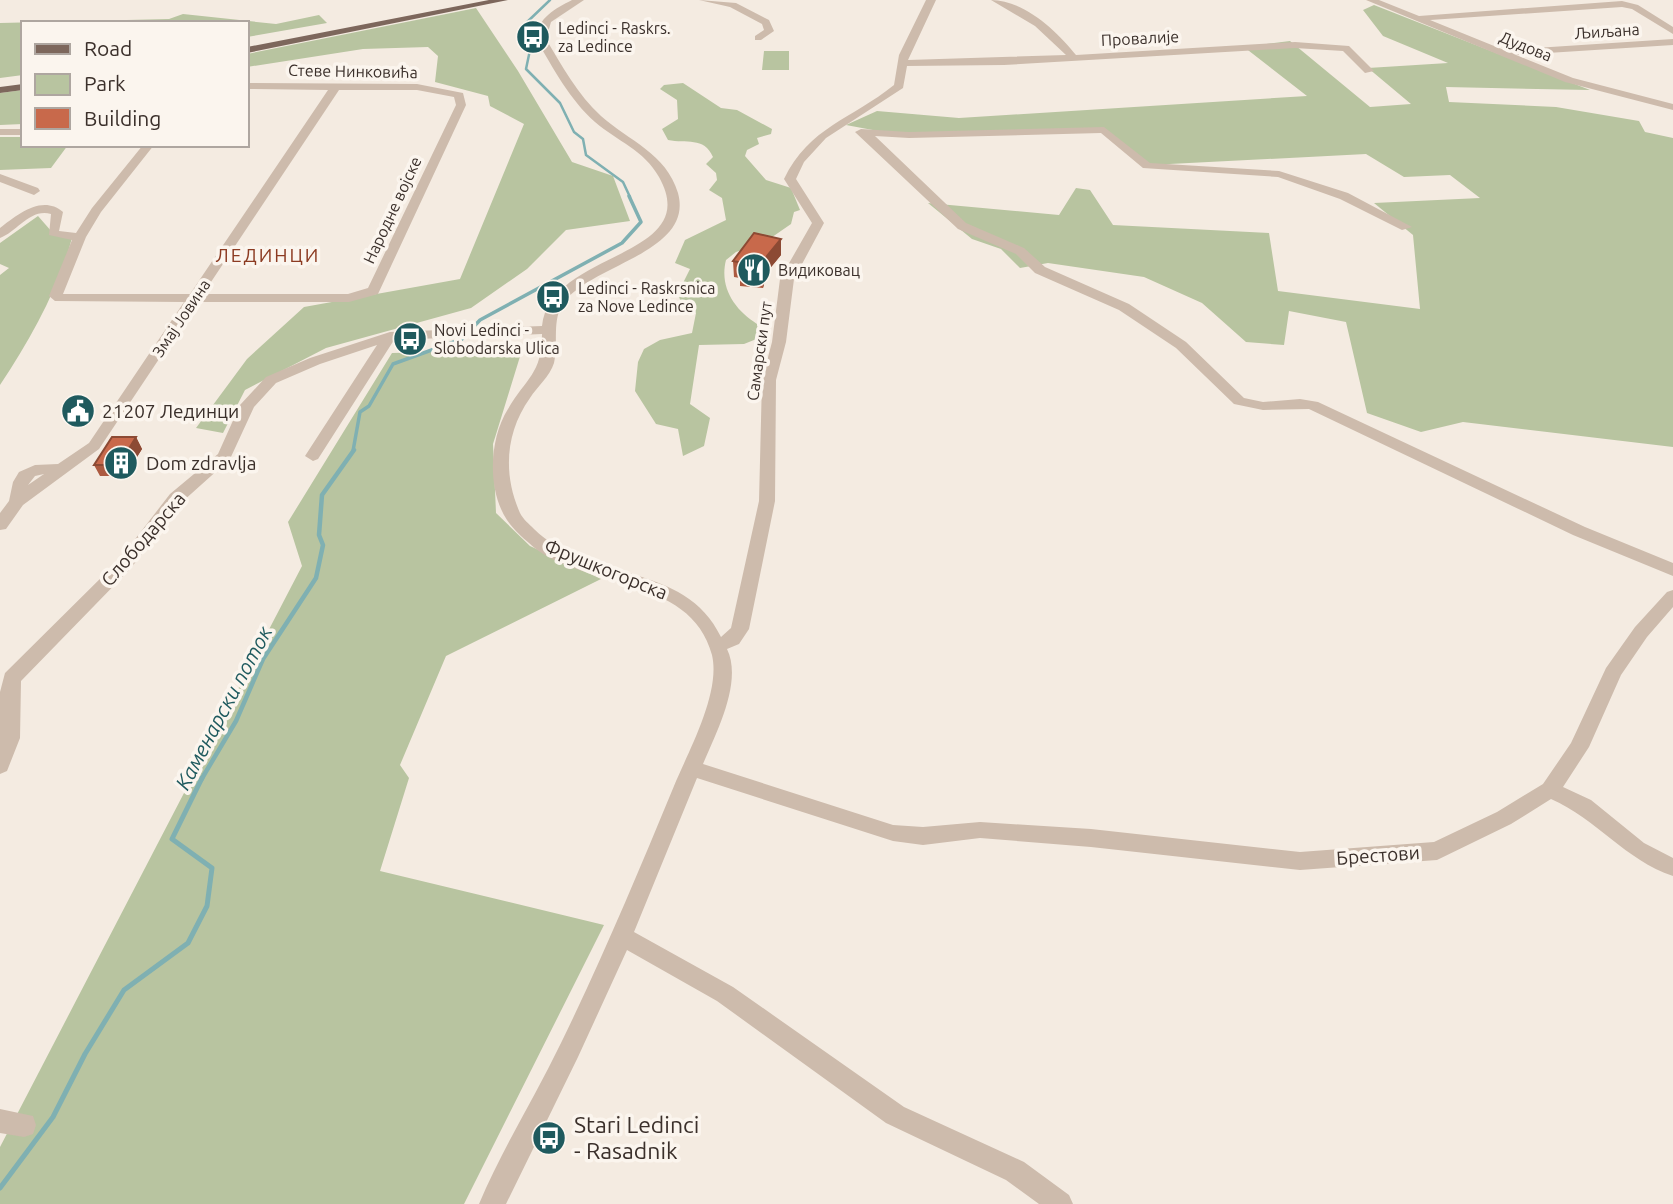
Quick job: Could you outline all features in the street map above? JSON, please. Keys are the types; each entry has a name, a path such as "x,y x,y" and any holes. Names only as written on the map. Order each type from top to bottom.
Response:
{"main road":[{"path":"248,50 503,0"},
{"path":"0,90 21,87"}],"street":[{"path":"704,0 733,5 766,22 769,31 758,38"},
{"name":"Самарски пут","path":"718,645 733,639 740,629 767,501 769,380 779,342 787,279 818,223 790,179 806,147 833,127 891,94 902,79 904,55 931,0"},
{"path":"996,0 1022,12 1052,34 1064,43 1073,57"},
{"name":"Дудова","path":"1371,0 1584,85 1673,107"},
{"name":"Фрушкогорска","path":"492,1204 538,1118 623,937 691,768 717,696 723,667 718,645 701,617 672,595 569,558 528,536 510,511 501,476 504,426 545,368 549,358 548,330 552,311 572,287 657,239 667,230 674,214 671,190 654,162 596,117 541,39 541,29 547,20 576,1"},
{"path":"1415,19 1622,4 1673,31"},
{"name":"Љиљана","path":"1501,54 1673,42"},
{"name":"Провалије","path":"904,63 1004,62 1312,46 1346,48 1369,71"},
{"name":"Стеве Нинковића","path":"248,86 417,87 459,95"},
{"name":"Змај Јовина","path":"1,523 18,501 23,477 27,472 62,469 94,446 336,86"},
{"name":"Народне војске","path":"80,237 56,296 60,298 349,299 373,292 461,105 459,95"},
{"path":"833,127 909,135 1104,130 1147,166 1279,174 1344,196 1406,227"},
{"path":"0,132 21,132"},
{"path":"864,132 962,226 1020,251 1040,270 1124,307 1181,345 1239,401 1263,406 1300,403 1313,405 1578,531 1673,570"},
{"path":"0,234 24,217 44,209 57,212 53,232 58,236 80,237 96,211 147,147"},
{"path":"0,178 34,191"},
{"name":"Слободарска","path":"0,766 11,737 12,714 5,690 125,564 176,498 225,456 247,405 256,392 286,372 390,336 450,331 548,330"},
{"path":"313,456 390,336"},
{"name":"Брестови","path":"691,768 893,833 923,836 951,831 1003,832 1091,838 1300,861 1437,850 1504,818 1550,790 1579,747 1613,673 1641,632 1673,596"},
{"path":"1550,790 1586,807 1627,844 1659,864 1673,867"},
{"path":"623,937 725,994 895,1115 1015,1171 1060,1204"}],"green space":[{"path":"1374,5 1590,90 1446,87 1449,102 1556,107 1639,121 1645,132 1673,138 1673,447 1463,422 1421,432 1367,413 1346,322 1289,311 1284,345 1246,342 1202,303 1144,277 1048,263 1020,268 1001,249 972,239 928,203 1059,215 1076,188 1090,190 1113,225 1269,233 1278,291 1420,309 1413,235 1374,203 1480,198 1450,175 1404,177 1366,154 1150,165 1107,132 894,134 846,125 877,111 959,118 1307,96 1244,47 1290,41 1370,107 1411,104 1368,68 1448,63 1383,36 1363,10"},
{"path":"476,8 518,71 572,162 613,176 630,221 566,230 527,269 471,308 326,348 245,390 223,433 196,428 247,359 304,307 460,279 524,124 490,106 488,96 435,82 438,56 428,47 363,49 248,67 248,54"},
{"path":"183,14 276,24 319,15 327,23 248,37 248,21 84,21 169,19"},
{"path":"0,23 21,23 21,75 0,78"},
{"path":"764,51 789,51 789,70 762,70"},
{"path":"683,83 721,108 737,110 772,129 771,134 757,138 759,144 747,150 745,156 766,180 791,188 800,210 794,212 791,224 765,242 736,252 726,260 724,270 727,289 742,312 757,324 759,338 744,344 699,345 690,404 710,418 704,446 683,456 678,429 656,424 635,391 638,362 644,349 660,340 692,333 696,313 681,303 678,293 690,269 675,263 685,240 726,220 722,198 709,190 717,180 716,173 706,164 713,157 709,150 700,143 668,140 662,129 678,119 677,100 660,89 664,85"},
{"path":"21,90 21,124 0,125 0,93"},
{"path":"0,137 21,137 21,147 67,147 51,168 0,170"},
{"path":"38,216 52,232 72,238 59,277 42,314 0,385 0,275 9,268 0,264 0,243"},
{"path":"522,350 493,444 496,513 530,546 601,579 446,656 400,765 409,778 380,871 604,925 464,1204 0,1204 0,1147 302,566 288,522 392,353"}],"building":[{"path":"754,233 781,239 767,256 763,271 739,269 744,263 733,261"},
{"path":"112,437 136,437 119,465 94,465"}],"waterway":[{"name":"Каменарски поток","path":"550,0 525,24 530,50 526,69 560,103 574,132 583,139 586,155 623,182 630,197"},
{"name":"Каменарски поток","path":"353,451 360,412 369,406 393,364 462,339 480,320 622,243 641,222 629,196"},
{"name":"Каменарски поток","path":"201,780 236,721 263,659 316,578 323,545 319,535 322,495 354,450"},
{"name":"Каменарски поток","path":"0,1188 53,1117 85,1054 124,990 188,943 207,906 212,868 172,839 201,780"}],"place":[{"name":"Ledinci - Raskrs. za Ledince","path":"533,37"},
{"name":"Видиковац","path":"754,270"},
{"name":"Ledinci - Raskrsnica za Nove Ledince","path":"553,297"},
{"name":"Novi Ledinci - Slobodarska Ulica","path":"410,339"},
{"name":"21207 Лединци","path":"78,411"},
{"name":"Dom zdravlja","path":"121,463"},
{"name":"Stari Ledinci - Rasadnik","path":"549,1138"}],"district":[{"name":"ЛЕДИНЦИ","path":"268,255"}]}
